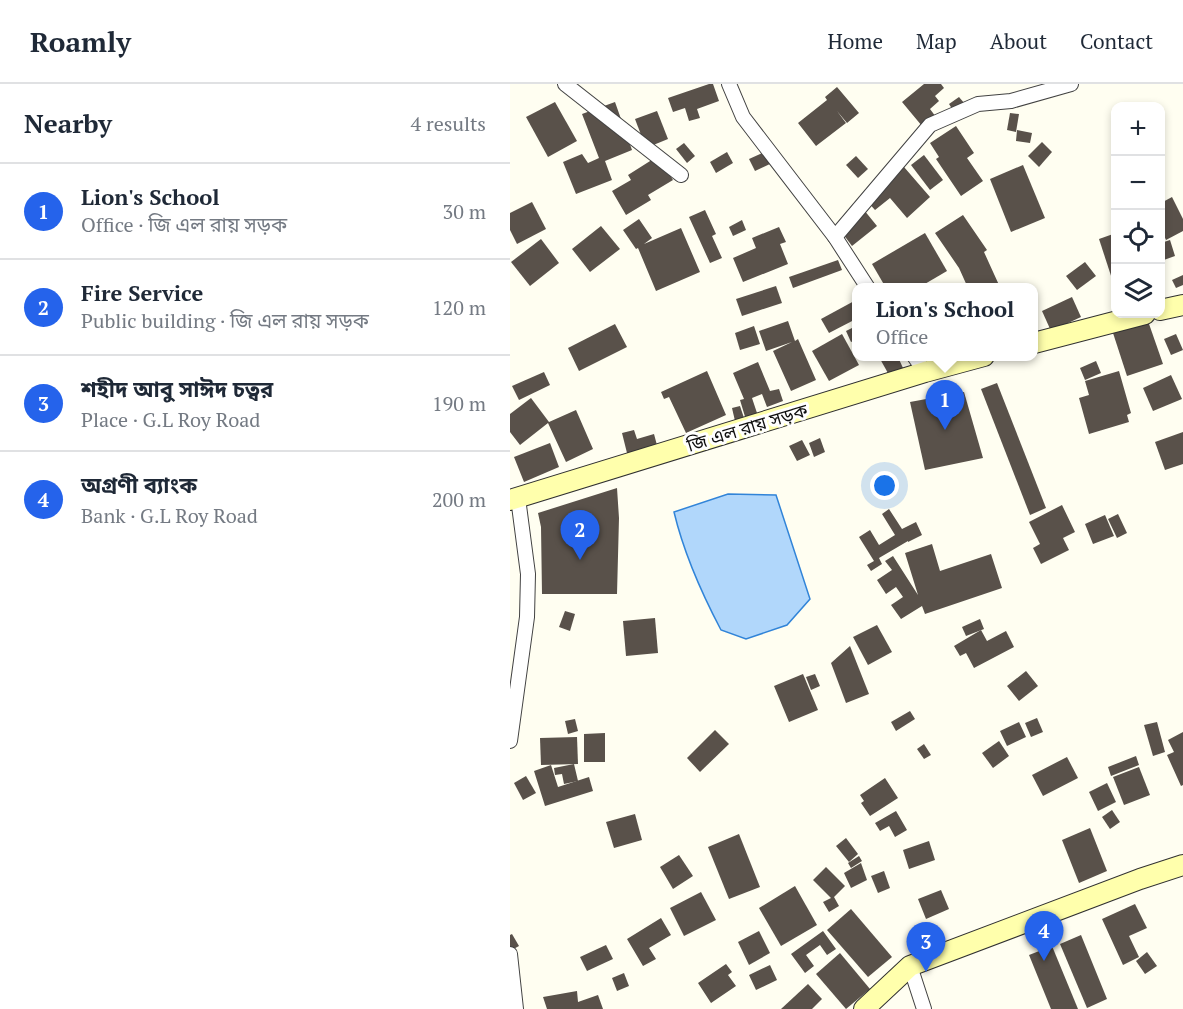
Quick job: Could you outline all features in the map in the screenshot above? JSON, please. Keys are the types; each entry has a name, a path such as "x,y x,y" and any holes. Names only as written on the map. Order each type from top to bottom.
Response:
{"main road":[{"path":"1165,309 1183,305"},
{"path":"1038,342 1130,318"},
{"name":"জি এল রায় সড়ক","path":"514,499 919,364 947,361"},
{"path":"864,1009 910,966 1183,865"}],"street":[{"path":"565,84 681,176"},
{"path":"729,84 743,117 835,237 865,283"},
{"path":"835,237 930,125 978,104 1011,101 1071,84"},
{"path":"510,741 527,617 528,585 514,499"},
{"path":"510,954 516,1009"},
{"path":"910,966 924,1009"}],"water":[{"path":"728,494 776,495 810,599 787,625 746,639 721,630 694,572 674,512"}],"building":[{"path":"713,84 719,101 697,109 700,118 689,121 685,108 673,112 668,98"},
{"path":"924,84 941,84 944,88 935,96 939,101 930,109 939,121 927,132 902,102"},
{"path":"837,87 859,113 847,123 837,111 846,123 816,146 798,123 827,100 825,97"},
{"path":"959,97 965,104 954,112 949,104"},
{"path":"555,102 577,141 548,157 526,117"},
{"path":"615,102 632,150 605,161 612,180 576,194 563,162 582,154 588,163 599,158 582,114"},
{"path":"657,111 668,139 646,148 635,119"},
{"path":"1010,113 1019,114 1016,132 1007,130"},
{"path":"956,126 974,153 967,158 983,181 961,196 936,159 939,157 930,143"},
{"path":"1017,130 1032,133 1030,143 1016,141"},
{"path":"1042,142 1052,152 1039,167 1028,156"},
{"path":"684,143 695,156 687,163 676,149"},
{"path":"767,151 772,163 755,171 749,159"},
{"path":"727,152 733,163 716,173 710,162"},
{"path":"924,155 943,180 930,190 911,165"},
{"path":"658,156 673,180 648,195 651,200 626,215 612,191 631,180 628,175"},
{"path":"856,156 868,169 858,178 846,165"},
{"path":"1023,165 1045,218 1011,232 990,179"},
{"path":"904,167 930,197 907,218 890,198 875,210 866,200"},
{"path":"1172,197 1183,219 1183,231 1166,240 1165,238 1165,201"},
{"path":"532,202 546,229 517,244 510,230 510,213"},
{"path":"705,210 716,234 712,236 722,258 710,263 689,217"},
{"path":"864,210 877,226 852,246 840,230"},
{"path":"963,215 987,250 984,252 998,283 966,283 959,268 935,233"},
{"path":"639,219 652,238 644,244 681,228 700,272 656,291 638,248 636,249 623,230"},
{"path":"742,220 746,230 733,236 729,227"},
{"path":"601,226 620,249 590,272 572,249"},
{"path":"779,227 786,242 780,244 788,264 743,282 733,258 756,248 752,238"},
{"path":"925,233 947,271 927,283 883,283 872,264"},
{"path":"1111,235 1111,276 1099,239"},
{"path":"541,239 559,263 530,286 511,262"},
{"path":"1170,240 1175,256 1165,260 1165,242"},
{"path":"838,260 842,270 793,288 789,277"},
{"path":"1085,262 1096,276 1077,290 1066,276"},
{"path":"1183,275 1183,285 1176,288 1172,280"},
{"path":"776,286 782,303 742,316 736,299"},
{"path":"1072,297 1081,317 1051,331 1042,311"},
{"path":"852,302 852,321 829,333 821,319"},
{"path":"788,321 795,341 798,339 816,380 791,391 773,351 792,342 766,351 759,331"},
{"path":"1148,321 1163,364 1127,376 1113,333"},
{"path":"615,324 627,347 579,371 568,348"},
{"path":"754,326 760,344 740,350 735,333"},
{"path":"852,328 852,342 851,342 846,331"},
{"path":"842,334 852,352 852,361 857,361 859,365 829,381 812,351"},
{"path":"1176,334 1183,350 1171,355 1164,339"},
{"path":"881,361 900,361 903,368 889,375"},
{"path":"1096,361 1101,373 1085,380 1080,368"},
{"path":"758,362 770,391 779,389 783,401 767,407 762,394 752,398 758,416 746,420 740,400 744,399 733,373"},
{"path":"707,371 726,415 686,433 669,397 664,399 661,392"},
{"path":"1119,371 1131,413 1127,415 1129,422 1089,434 1079,398 1089,395 1085,381"},
{"path":"544,372 550,385 519,400 512,386"},
{"path":"1171,375 1182,399 1153,411 1143,388"},
{"path":"997,383 1046,508 1030,515 981,389"},
{"path":"964,392 983,458 925,470 910,402"},
{"path":"531,398 549,422 576,410 593,449 566,462 548,423 520,445 510,432 510,414"},
{"path":"740,406 744,418 735,421 732,408"},
{"path":"634,430 637,439 654,434 658,449 628,457 622,433"},
{"path":"1183,432 1183,464 1165,470 1155,442"},
{"path":"820,438 825,452 814,457 809,443"},
{"path":"802,440 810,455 797,461 789,446"},
{"path":"550,443 559,467 524,482 514,457"},
{"path":"617,488 619,518 617,594 542,594 541,527 538,513"},
{"path":"1062,505 1075,532 1063,538 1069,550 1041,564 1033,548 1040,544 1029,522"},
{"path":"889,509 902,529 916,522 922,535 879,558 882,564 871,571 867,565 874,561 859,537 870,530 879,545 895,535 882,514"},
{"path":"1118,514 1127,533 1117,538 1108,519"},
{"path":"1105,515 1114,536 1093,544 1085,524"},
{"path":"932,544 940,571 991,554 1002,588 925,614 922,606 901,619 891,605 903,597 896,587 886,594 877,580 892,570 885,561 893,556 918,595 905,553"},
{"path":"565,611 575,614 570,631 559,627"},
{"path":"655,618 658,653 626,656 623,621"},
{"path":"980,619 984,629 966,636 962,627"},
{"path":"877,625 892,652 868,665 853,637"},
{"path":"981,630 987,641 1006,631 1014,647 974,668 966,653 960,656 954,646"},
{"path":"850,646 869,694 846,703 831,663"},
{"path":"1026,671 1038,686 1019,701 1007,686"},
{"path":"803,674 818,710 789,722 774,686"},
{"path":"815,674 820,686 811,690 806,677"},
{"path":"910,711 915,719 896,731 891,722"},
{"path":"1037,718 1043,732 1031,737 1025,723"},
{"path":"575,719 578,731 568,734 565,721"},
{"path":"1019,722 1026,737 1007,746 1000,731"},
{"path":"1157,722 1165,752 1153,756 1144,725"},
{"path":"715,730 729,744 700,772 687,758"},
{"path":"1183,732 1183,785 1181,786 1167,755 1174,752 1168,740"},
{"path":"605,733 605,762 584,762 584,734"},
{"path":"577,737 578,764 541,765 540,738"},
{"path":"999,741 1009,756 993,768 982,753"},
{"path":"924,744 931,755 924,759 917,749"},
{"path":"1136,756 1139,765 1111,776 1108,767"},
{"path":"1067,757 1078,778 1043,796 1032,775"},
{"path":"574,764 578,781 564,784 562,774 555,775 554,768"},
{"path":"551,765 558,787 589,777 593,791 545,806 534,771"},
{"path":"1139,767 1150,795 1124,805 1113,777"},
{"path":"526,776 536,793 523,800 514,783"},
{"path":"885,778 898,798 870,816 861,803 864,801 860,795"},
{"path":"1107,783 1116,802 1098,811 1089,792"},
{"path":"1112,810 1120,822 1110,829 1102,817"},
{"path":"896,811 907,830 895,837 889,826 880,831 875,823"},
{"path":"635,814 642,840 614,848 606,822"},
{"path":"1090,828 1107,871 1079,883 1062,840"},
{"path":"739,834 760,887 729,899 708,847"},
{"path":"846,838 858,854 849,862 836,846"},
{"path":"929,841 935,860 909,869 903,850"},
{"path":"679,855 693,876 673,889 660,867"},
{"path":"859,856 862,861 851,868 848,863"},
{"path":"861,863 867,880 851,888 844,873"},
{"path":"826,867 845,886 834,897 839,906 829,912 823,902 831,898 813,880"},
{"path":"884,871 890,888 878,893 871,876"},
{"path":"795,886 817,925 781,946 759,908"},
{"path":"941,890 949,909 926,919 918,899"},
{"path":"701,892 716,920 684,936 670,908"},
{"path":"1135,904 1147,928 1129,936 1139,957 1123,965 1102,919"},
{"path":"851,909 892,957 868,977 827,930"},
{"path":"661,918 671,935 649,948 656,959 643,966 627,939"},
{"path":"933,928 942,944 925,953 916,937"},
{"path":"759,931 770,953 749,965 738,942"},
{"path":"823,931 836,949 827,955 820,945 806,955 814,966 805,973 791,954"},
{"path":"512,934 519,946 510,951 510,935"},
{"path":"1081,935 1107,999 1087,1008 1060,944"},
{"path":"606,945 613,959 587,971 580,957"},
{"path":"1052,946 1078,1009 1051,1009 1029,955"},
{"path":"1147,952 1157,966 1145,974 1136,961"},
{"path":"840,953 870,989 846,1009 816,974"},
{"path":"726,964 732,972 728,975 736,986 711,1003 698,983"},
{"path":"770,965 777,980 756,990 749,975"},
{"path":"624,973 629,986 617,991 612,978"},
{"path":"808,984 822,999 812,1009 781,1009"},
{"path":"577,991 578,1002 598,995 603,1009 547,1009 543,997"}],"place":[{"name":"Lion's School","path":"945,430"},
{"name":"Fire Service","path":"580,560"},
{"name":"অগ্রণী ব্যাংক","path":"1044,961"},
{"name":"শহীদ আবু সাঈদ চত্বর","path":"926,972"}]}
